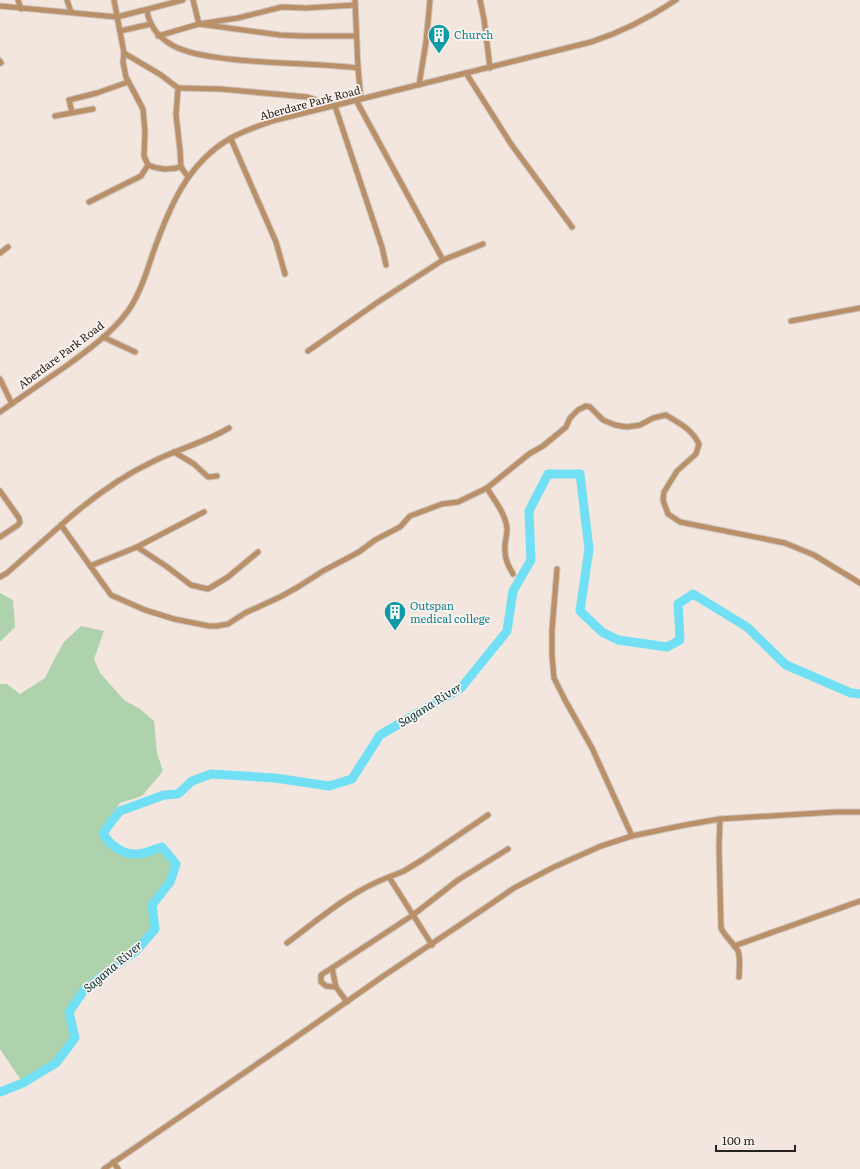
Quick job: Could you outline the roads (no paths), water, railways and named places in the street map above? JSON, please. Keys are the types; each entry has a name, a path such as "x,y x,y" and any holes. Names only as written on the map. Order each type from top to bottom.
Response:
{"street":[{"path":"18,0 21,9"},
{"path":"67,0 71,12"},
{"path":"114,0 124,53 123,62 128,82 144,109 144,156 148,165 155,168 168,170 181,167"},
{"path":"0,6 117,17 183,0"},
{"path":"193,0 199,24"},
{"path":"419,85 426,42 430,0"},
{"path":"480,0 490,68"},
{"name":"Aberdare Park Road","path":"0,412 72,362 104,337 125,316 133,305 172,208 188,177 211,154 231,139 276,120 490,68 611,36 655,14 676,0"},
{"path":"158,36 199,24 238,18 282,7 306,8 355,3 359,100 443,260"},
{"path":"147,10 151,24 158,36 178,48 193,53 218,58 248,61 301,65 325,64 358,68"},
{"path":"120,31 151,24"},
{"path":"199,24 280,35 356,36"},
{"path":"124,53 161,75 178,88 220,89 307,97 335,106 382,247 386,265"},
{"path":"466,73 511,144 572,227"},
{"path":"72,112 69,100 97,93 128,82"},
{"path":"178,88 176,115 181,167 188,177"},
{"path":"56,116 93,109"},
{"path":"231,139 276,242 285,274"},
{"path":"89,202 141,176 148,165"},
{"path":"308,350 443,260 483,244"},
{"path":"0,253 8,247"},
{"path":"791,321 860,308"},
{"path":"104,337 135,352"},
{"path":"0,379 12,404"},
{"path":"60,525 111,595 145,610 174,619 209,626 228,624 359,552 375,540 400,527 410,516 442,504 458,502 487,488 529,454 543,446 566,427 570,418 578,410 586,406 590,407 603,420 616,425 628,427 640,425 653,418 666,415 690,430 699,444 696,454 677,471 664,492 663,500 668,514 680,522 785,543 814,555 860,583"},
{"path":"0,577 7,573 60,525 109,486 142,467 174,452 218,435 229,428"},
{"path":"174,452 194,464 208,477 217,476"},
{"path":"487,488 505,521 507,529 505,552 507,564 513,574"},
{"path":"0,491 19,518 20,522 0,537"},
{"path":"90,566 137,547 204,512"},
{"path":"137,547 191,585 208,589 228,578 258,552"},
{"path":"557,569 552,630 554,678 592,748 632,836"},
{"path":"104,1169 491,904 532,878 601,846 632,836 684,824 720,819 835,812 860,812"},
{"path":"287,943 346,900 364,889 416,864 488,815"},
{"path":"720,819 719,847 722,928 739,955 739,977"},
{"path":"336,987 326,986 320,982 321,975 413,915 458,880 508,849"},
{"path":"389,877 432,945"},
{"path":"734,946 860,901"},
{"path":"332,968 336,987 347,1002"},
{"path":"113,1162 118,1169"}],"waterway":[{"name":"Sagana River","path":"0,1092 23,1083 56,1063 75,1038 69,1012 85,989 136,951 155,929 152,905 170,882 176,864 162,847 143,853 132,854 122,851 109,842 103,834 120,811 164,795 178,794 192,781 211,774 275,778 329,786 352,779 380,735 461,688 507,631 513,591 531,560 529,511 548,474 580,474 589,549 580,611 602,632 618,640 667,647 680,640 678,604 693,594 747,627 786,665 851,693 860,694"}],"place":[{"name":"Church","path":"439,54"},
{"name":"Outspan medical college","path":"395,632"}]}
